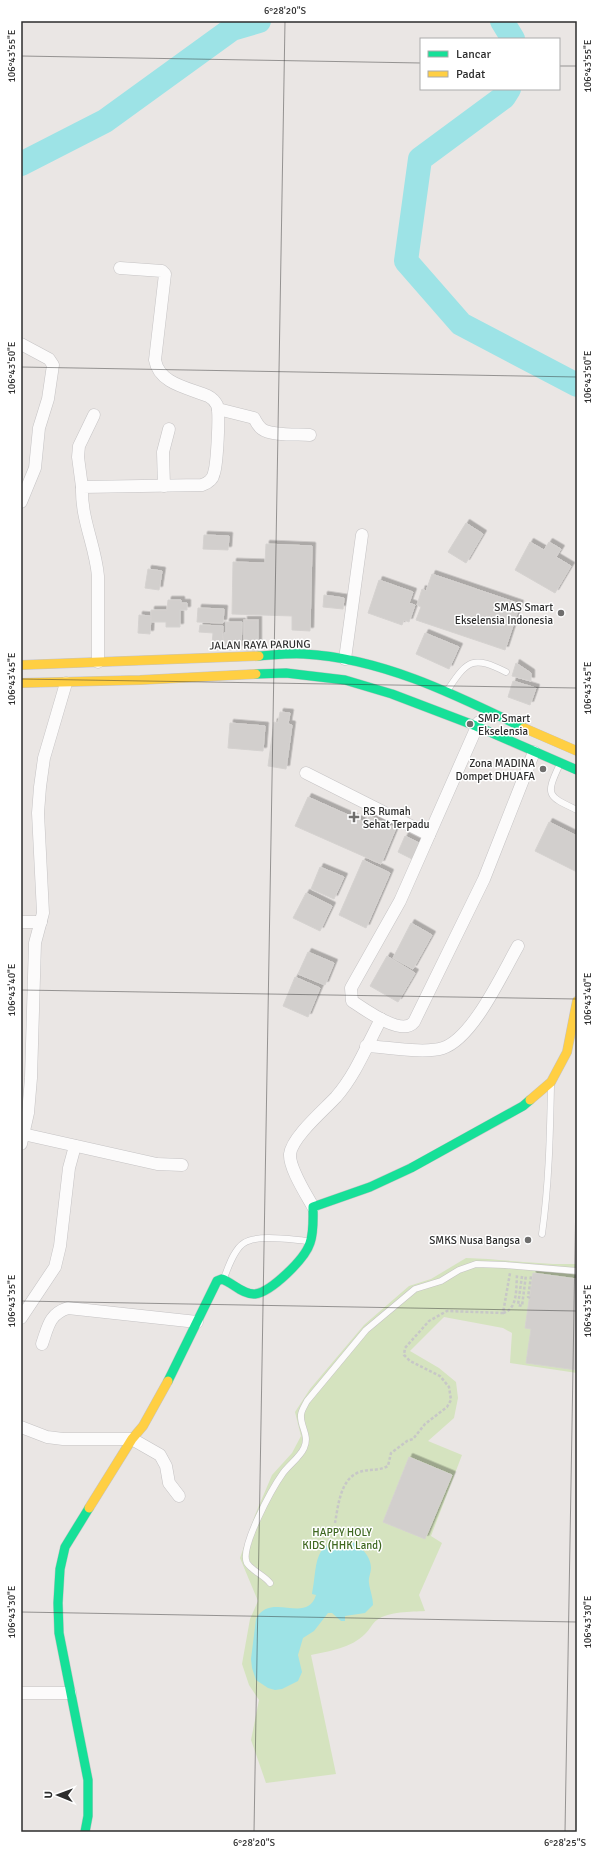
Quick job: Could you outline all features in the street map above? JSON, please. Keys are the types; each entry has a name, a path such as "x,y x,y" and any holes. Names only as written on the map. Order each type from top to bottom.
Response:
{"main road":[{"name":"JALAN RAYA PARUNG","path":"21,664 296,654 345,659 395,673 447,691 534,733 577,751"},
{"path":"21,683 66,683 286,673 345,680 392,694 476,726 560,764 577,770"},
{"path":"85,1832 88,1816 88,1780 58,1633 60,1569 65,1547 132,1439 143,1426 158,1401 216,1282 220,1279 224,1279 249,1294 260,1294 280,1279 306,1252 311,1241 313,1207 370,1187 411,1168 523,1106 551,1082 567,1052 577,1001"}],"street":[{"path":"82,487 202,485 208,483 212,479 214,473 218,409 214,400 208,396 168,381 160,375 156,367 155,360 165,274 162,271 120,268"},
{"path":"21,344 49,359 53,366 48,399 39,428 35,468 21,502"},
{"path":"218,409 254,418 260,428 265,431 310,435"},
{"path":"94,415 79,446 78,457 84,518 95,557 98,576 98,662"},
{"path":"164,486 163,452 169,429"},
{"path":"345,659 362,535"},
{"path":"66,683 44,758 38,813 43,913 35,943 31,1078 28,1113 22,1139 75,1146 156,1164 182,1165"},
{"path":"485,710 476,726 400,901 351,988 352,1001 381,1019 404,1027 412,1025 484,879 534,752"},
{"path":"306,773 429,835"},
{"path":"21,922 41,922"},
{"path":"366,1046 428,1050 442,1048 456,1041 465,1032 488,1000 518,946"},
{"path":"313,1207 291,1164 290,1151 298,1138 337,1095 351,1076 381,1019"},
{"path":"21,1318 55,1266 60,1246 69,1168 75,1146"},
{"path":"42,1344 53,1316 60,1310 68,1308 197,1322"},
{"path":"21,1427 47,1437 63,1439 132,1439 160,1455 166,1466 169,1483 178,1496"},
{"path":"21,1693 70,1693"}],"lane":[{"path":"447,691 461,670 470,663 482,663 495,666 506,672"},
{"path":"560,764 552,782 551,793 555,798 577,810"},
{"path":"542,1234 550,1161 551,1082"},
{"path":"224,1279 240,1246 248,1241 263,1239 311,1241"},
{"path":"270,1583 247,1562 247,1545 269,1495 283,1473 304,1449 307,1438 301,1415 307,1401 366,1330 415,1289 441,1281 459,1270 476,1264 510,1265 577,1271"}],"path":[{"path":"503,1313 511,1271 510,1265"},
{"path":"335,1523 342,1491 350,1479 357,1473 380,1470 388,1466 391,1453 413,1439 425,1424 447,1407 451,1400 449,1387 440,1376 410,1360 404,1355 405,1348 410,1342 429,1321 447,1311 503,1313 509,1311 513,1306 518,1273 522,1274 518,1305 522,1306 526,1274 532,1274 528,1297 530,1298"}],"green space":[{"name":"HAPPY HOLY KIDS (HHK Land)","path":"466,1258 549,1264 577,1264 577,1373 510,1363 512,1333 503,1328 444,1317 410,1351 439,1368 456,1382 458,1398 454,1418 428,1441 462,1455 431,1536 442,1543 419,1595 425,1611 400,1612 382,1617 375,1621 365,1634 353,1643 340,1648 311,1655 336,1774 266,1783 251,1740 259,1700 249,1685 242,1664 250,1619 258,1601 240,1558 255,1515 272,1475 292,1453 301,1436 295,1412 310,1389 364,1325 409,1286 431,1279"}],"water":[{"path":"349,1540 357,1545 369,1559 371,1568 369,1586 373,1599 373,1605 365,1613 345,1616 345,1621 341,1621 332,1613 328,1613 314,1631 303,1638 298,1655 302,1672 298,1681 282,1689 275,1690 268,1688 256,1680 252,1668 251,1659 256,1619 262,1611 270,1608 297,1608 305,1607 311,1603 316,1595 312,1594 316,1565 322,1550 328,1545 337,1541"}],"building":[{"path":"466,523 483,534 466,563 448,552"},
{"path":"204,535 229,536 228,550 203,549"},
{"path":"530,542 544,550 549,542 561,549 556,557 571,566 555,593 515,570"},
{"path":"266,544 312,546 310,631 292,630 292,616 232,614 233,562 265,563"},
{"path":"148,569 162,571 159,590 145,588"},
{"path":"432,574 520,604 505,650 416,620 421,607 417,605 422,589 426,591"},
{"path":"379,580 413,592 409,603 415,605 409,622 404,620 402,625 368,613"},
{"path":"324,595 344,598 343,609 323,607"},
{"path":"168,600 181,600 181,603 187,603 187,610 180,610 180,627 166,627 166,622 151,622 151,610 167,610"},
{"path":"198,608 224,609 223,623 197,622"},
{"path":"139,615 151,616 150,634 138,633"},
{"path":"244,620 258,620 258,650 244,650"},
{"path":"226,622 242,622 241,649 223,648 224,633 226,633"},
{"path":"200,625 223,626 222,644 212,644 213,633 199,632"},
{"path":"425,633 459,647 449,669 416,654"},
{"path":"516,663 531,673 531,681 512,676"},
{"path":"513,681 536,688 530,705 508,697"},
{"path":"280,712 290,713 288,724 292,725 286,769 268,766 274,722 278,723"},
{"path":"230,723 265,726 263,751 228,748"},
{"path":"308,797 366,823 369,816 396,828 381,864 295,826"},
{"path":"549,822 577,836 577,872 535,851"},
{"path":"405,836 419,843 412,859 398,852"},
{"path":"363,860 390,873 366,928 339,915"},
{"path":"320,867 344,877 334,899 311,889"},
{"path":"306,893 332,906 320,931 293,918"},
{"path":"411,923 432,935 413,969 393,958"},
{"path":"308,952 334,963 325,985 298,974"},
{"path":"387,956 415,973 398,1002 370,986"},
{"path":"295,977 320,988 308,1017 283,1006"},
{"path":"533,1273 577,1279 577,1370 526,1363 531,1329 525,1328"},
{"path":"409,1457 452,1475 425,1539 383,1522"}],"waterway":[{"path":"21,164 105,121 232,29 259,21"},
{"path":"502,21 512,38"},
{"path":"508,90 504,97 420,159 406,261 461,324 577,385"}],"traffic: fast":[{"path":"259,656 304,654 333,657 390,670 445,691 524,728"},
{"path":"256,674 286,673 345,680 392,694 476,726 577,770"},
{"path":"168,1381 217,1281 222,1279 246,1293 255,1294 262,1292 287,1274 307,1250 312,1234 313,1207 370,1187 411,1168 523,1106 530,1100"},
{"path":"85,1832 88,1816 88,1780 59,1633 58,1603 60,1569 65,1547 89,1508"}],"traffic: slow":[{"path":"21,665 259,656"},
{"path":"21,683 140,680 256,674"},
{"path":"524,728 577,751"},
{"path":"530,1100 551,1082 567,1052 577,1001"},
{"path":"89,1508 132,1439 143,1426 168,1381"}],"place":[{"name":"SMAS Smart Ekselensia Indonesia","path":"561,613"},
{"name":"SMP Smart Ekselensia","path":"470,724"},
{"name":"Zona MADINA Dompet DHUAFA","path":"543,769"},
{"name":"RS Rumah Sehat Terpadu","path":"354,817"},
{"name":"SMKS Nusa Bangsa","path":"528,1240"}]}
